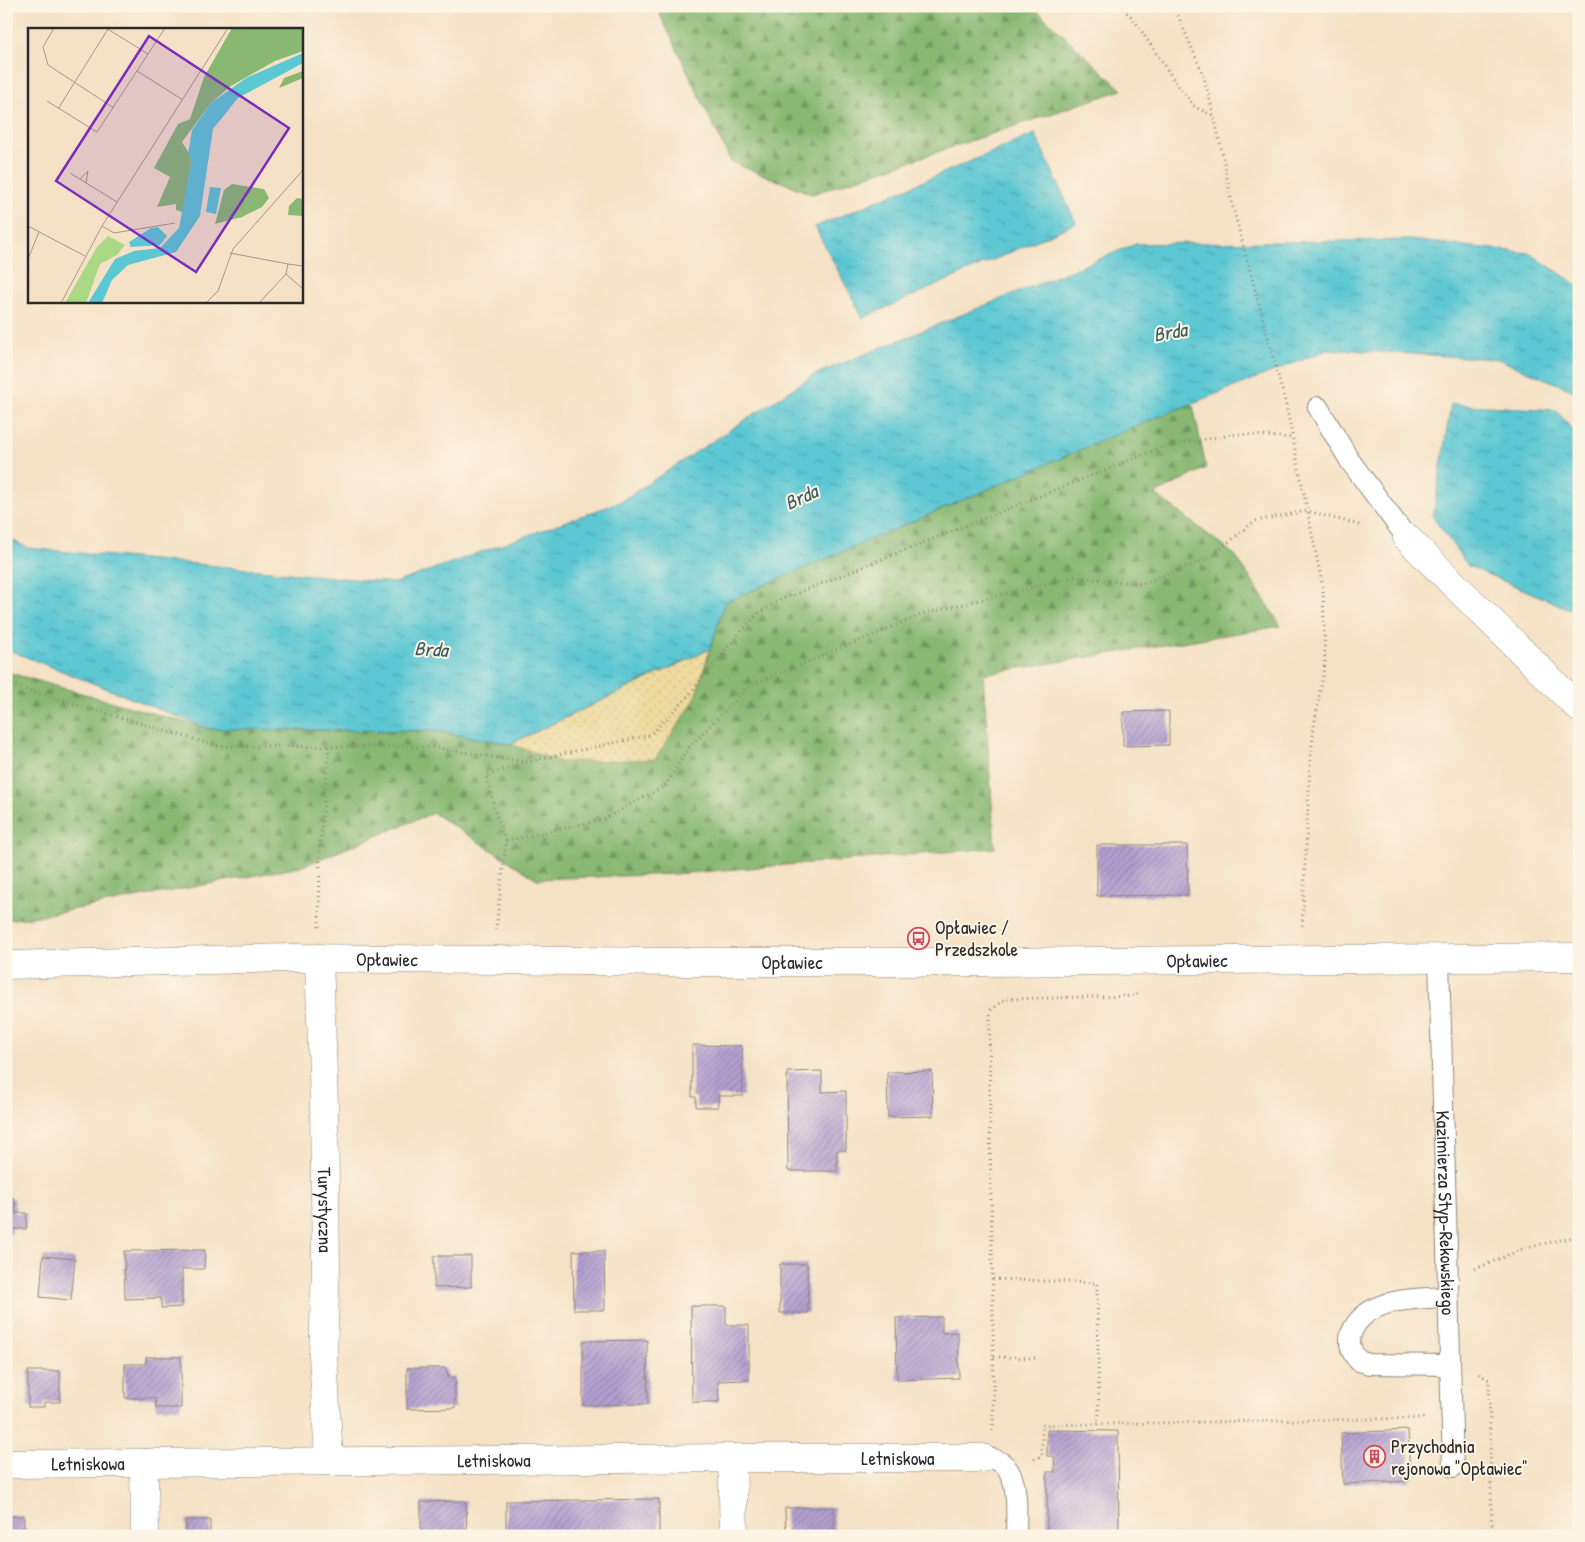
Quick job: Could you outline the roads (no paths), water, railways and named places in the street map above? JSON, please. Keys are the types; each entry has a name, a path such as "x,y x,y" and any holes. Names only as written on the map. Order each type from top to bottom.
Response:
{"street":[{"path":"1407,538 1579,708"},
{"name":"Opławiec","path":"6,965 319,958 988,962 1579,957"},
{"name":"Turystyczna","path":"319,958 324,1105 326,1266 323,1355 329,1462"},
{"path":"732,1458 734,1536"},
{"name":"Letniskowa","path":"6,1464 732,1458 986,1458"},
{"path":"144,1463 145,1536"}],"lane":[{"path":"1318,407 1350,461 1407,538"},
{"name":"Kazimierza Styp-Rekowskiego","path":"1439,958 1453,1468"},
{"path":"1448,1290 1387,1304 1368,1312 1360,1318 1350,1336 1350,1348 1359,1361 1368,1364 1450,1365"},
{"path":"986,1458 1007,1468 1012,1474 1016,1494 1016,1536"}],"water":[{"path":"1035,134 1076,223 863,318 815,227"},
{"name":"Brda","path":"1410,240 1529,253 1579,286 1579,393 1498,359 1330,349 1140,424 725,602 710,649 510,744 435,731 209,729 6,649 6,537 27,548 395,583 620,502 814,375 1136,244"},
{"path":"1451,404 1556,410 1579,438 1579,613 1468,566 1433,517"}],"place":[{"name":"Opławiec / Przedszkole","path":"919,938"},
{"name":"Przychodnia rejonowa \"Opławiec\"","path":"1375,1457"}]}
